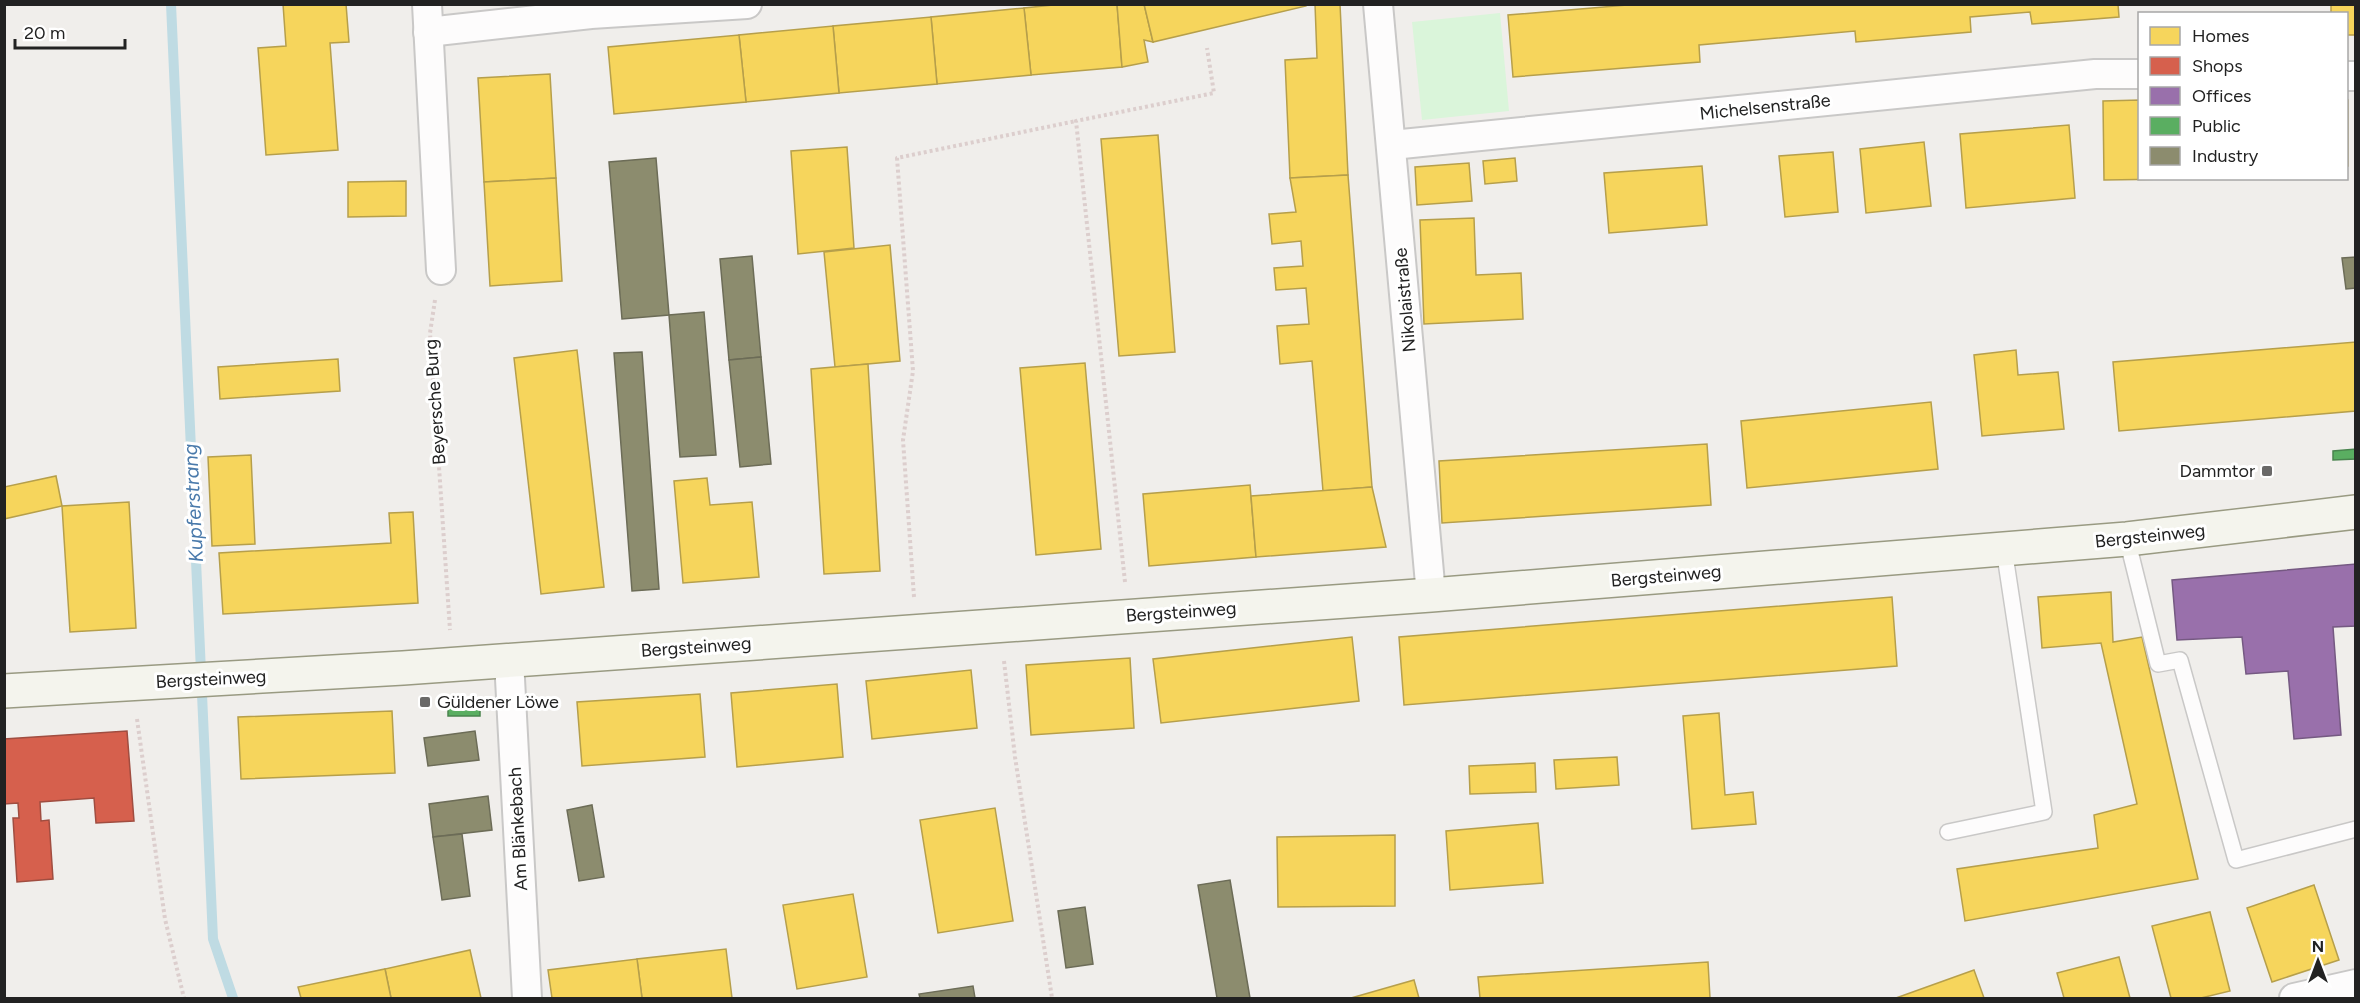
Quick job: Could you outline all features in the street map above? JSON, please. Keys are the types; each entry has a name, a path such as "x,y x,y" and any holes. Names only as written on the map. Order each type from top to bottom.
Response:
{"street":[{"path":"427,4 441,270"},
{"path":"428,32 591,14 747,4"},
{"name":"Nikolaistraße","path":"1378,4 1431,595"},
{"name":"Michelsenstraße","path":"1392,145 2095,74 2138,74"},
{"name":"Bergsteinweg","path":"4,691 452,664 1431,595 2127,539 2355,512"},
{"name":"Am Blänkebach","path":"509,660 526,999"},
{"path":"2294,999 2355,984"}],"lane":[{"path":"2127,539 2158,664 2180,660 2236,860 2355,829"},
{"path":"1948,832 2044,812 2004,549"}],"path":[{"path":"917,631 903,440 913,370 897,158 1214,93 1207,48"},
{"path":"1076,121 1128,616"},
{"name":"Beyersche Burg","path":"441,270 430,333 452,664"},
{"path":"1000,625 1015,757 1052,999"},
{"path":"132,684 165,919 184,999"}],"green space":[{"path":"1500,13 1509,111 1422,120 1412,22"}],"building: Homes":[{"path":"283,4 346,4 349,42 330,43 338,150 266,155 258,48 286,46"},
{"path":"1063,4 1117,4 1122,67 1031,75 1024,8"},
{"path":"1117,4 1144,4 1153,42 1144,40 1148,62 1122,67"},
{"path":"1144,4 1306,4 1306,6 1153,42"},
{"path":"1315,4 1340,4 1348,175 1290,178 1285,60 1317,58"},
{"path":"1639,4 2118,4 2119,17 2032,24 2030,12 1970,17 1971,32 1856,42 1855,31 1699,45 1700,62 1513,77 1508,15"},
{"path":"2331,4 2356,4 2356,35 2348,35 2348,12 2331,12"},
{"path":"1024,8 1031,75 937,84 931,17"},
{"path":"931,17 937,84 839,93 833,26"},
{"path":"833,26 839,93 746,102 739,35"},
{"path":"739,35 746,102 614,114 608,47"},
{"path":"550,74 556,178 484,182 478,78"},
{"path":"2138,100 2138,180 2104,180 2103,101"},
{"path":"2069,125 2075,198 1966,208 1960,134"},
{"path":"1158,135 1175,352 1119,356 1101,139"},
{"path":"1924,142 1931,206 1866,213 1860,149"},
{"path":"847,147 854,248 798,254 791,151"},
{"path":"1833,152 1838,212 1785,217 1779,156"},
{"path":"1515,158 1517,181 1485,184 1483,161"},
{"path":"1469,163 1472,201 1417,205 1415,167"},
{"path":"1702,166 1707,225 1609,233 1604,173"},
{"path":"1348,175 1372,487 1323,491 1312,361 1280,364 1277,326 1309,324 1306,288 1276,290 1274,268 1303,266 1301,241 1272,244 1269,214 1296,212 1290,178"},
{"path":"556,178 562,281 490,286 484,182"},
{"path":"406,181 406,216 348,217 348,182"},
{"path":"1474,218 1476,275 1521,273 1523,319 1424,324 1420,220"},
{"path":"890,245 900,361 835,367 824,252"},
{"path":"2356,342 2356,411 2119,431 2113,362"},
{"path":"577,350 604,587 541,594 514,358"},
{"path":"2016,350 2018,375 2058,372 2064,429 1982,436 1974,355"},
{"path":"338,359 340,391 220,399 218,367"},
{"path":"1085,363 1101,549 1036,555 1020,368"},
{"path":"868,364 880,571 824,574 811,369"},
{"path":"1931,402 1938,469 1747,488 1741,421"},
{"path":"1707,444 1711,505 1442,523 1439,461"},
{"path":"251,455 255,544 212,546 208,457"},
{"path":"56,476 62,506 4,519 4,487"},
{"path":"707,478 710,505 752,502 759,577 683,583 674,481"},
{"path":"1250,485 1256,557 1149,566 1143,494"},
{"path":"1372,487 1386,547 1256,557 1251,496"},
{"path":"129,502 136,628 70,632 62,506"},
{"path":"413,512 418,603 223,614 219,553 391,543 389,513"},
{"path":"2111,592 2113,642 2142,637 2198,879 1965,921 1957,869 2098,848 2094,815 2137,804 2101,643 2042,648 2038,597"},
{"path":"1892,597 1897,666 1404,705 1399,637"},
{"path":"1352,637 1359,701 1161,723 1153,659"},
{"path":"1130,658 1134,728 1031,735 1026,665"},
{"path":"971,670 977,728 872,739 866,681"},
{"path":"837,684 843,757 737,767 731,693"},
{"path":"700,694 705,757 582,766 577,702"},
{"path":"392,711 395,773 241,779 238,717"},
{"path":"1719,713 1725,795 1753,792 1756,824 1692,829 1683,716"},
{"path":"1617,757 1619,785 1556,789 1554,760"},
{"path":"1535,763 1536,792 1470,794 1469,766"},
{"path":"995,808 1013,921 938,933 920,820"},
{"path":"1538,823 1543,883 1450,890 1446,831"},
{"path":"1395,835 1395,906 1278,907 1277,837"},
{"path":"2314,885 2339,960 2272,982 2247,908"},
{"path":"853,894 867,977 797,989 783,905"},
{"path":"2210,912 2230,991 2201,998 2171,998 2152,926"},
{"path":"726,949 732,998 642,998 637,959"},
{"path":"470,950 481,998 391,998 385,969"},
{"path":"2119,957 2130,998 2064,998 2057,973"},
{"path":"637,959 642,998 552,998 548,970"},
{"path":"1708,962 1710,998 1480,998 1478,977"},
{"path":"385,969 391,998 301,998 298,987"},
{"path":"1974,970 1984,998 1896,998"},
{"path":"1414,980 1419,998 1351,998"}],"building: Shops":[{"path":"127,731 134,821 96,823 94,798 40,802 41,821 49,820 53,879 17,882 13,818 19,818 18,803 4,804 4,739"}],"building: Offices":[{"path":"2356,564 2356,626 2333,627 2341,735 2294,739 2288,671 2246,674 2242,637 2177,640 2172,580"}],"building: Public":[{"path":"2356,449 2356,459 2333,460 2333,451"},
{"path":"448,705 480,705 480,716 448,716"}],"building: Industry":[{"path":"656,158 669,315 622,319 609,162"},
{"path":"752,256 761,357 729,360 720,259"},
{"path":"2356,257 2356,288 2346,289 2342,258"},
{"path":"704,312 716,455 680,457 669,315"},
{"path":"642,352 659,589 632,591 614,353"},
{"path":"761,357 771,464 740,467 729,360"},
{"path":"475,731 479,760 428,766 424,738"},
{"path":"488,796 492,830 433,837 429,804"},
{"path":"592,805 604,877 579,881 567,810"},
{"path":"462,834 470,896 442,900 433,837"},
{"path":"1230,880 1250,998 1217,998 1198,885"},
{"path":"1085,907 1093,964 1066,968 1058,911"},
{"path":"973,986 975,998 920,998 919,994"}],"waterway":[{"name":"Kupferstrang","path":"171,4 213,939 233,998"}],"place":[{"name":"Dammtor","path":"2267,471"},
{"name":"Güldener Löwe","path":"425,702"}]}
